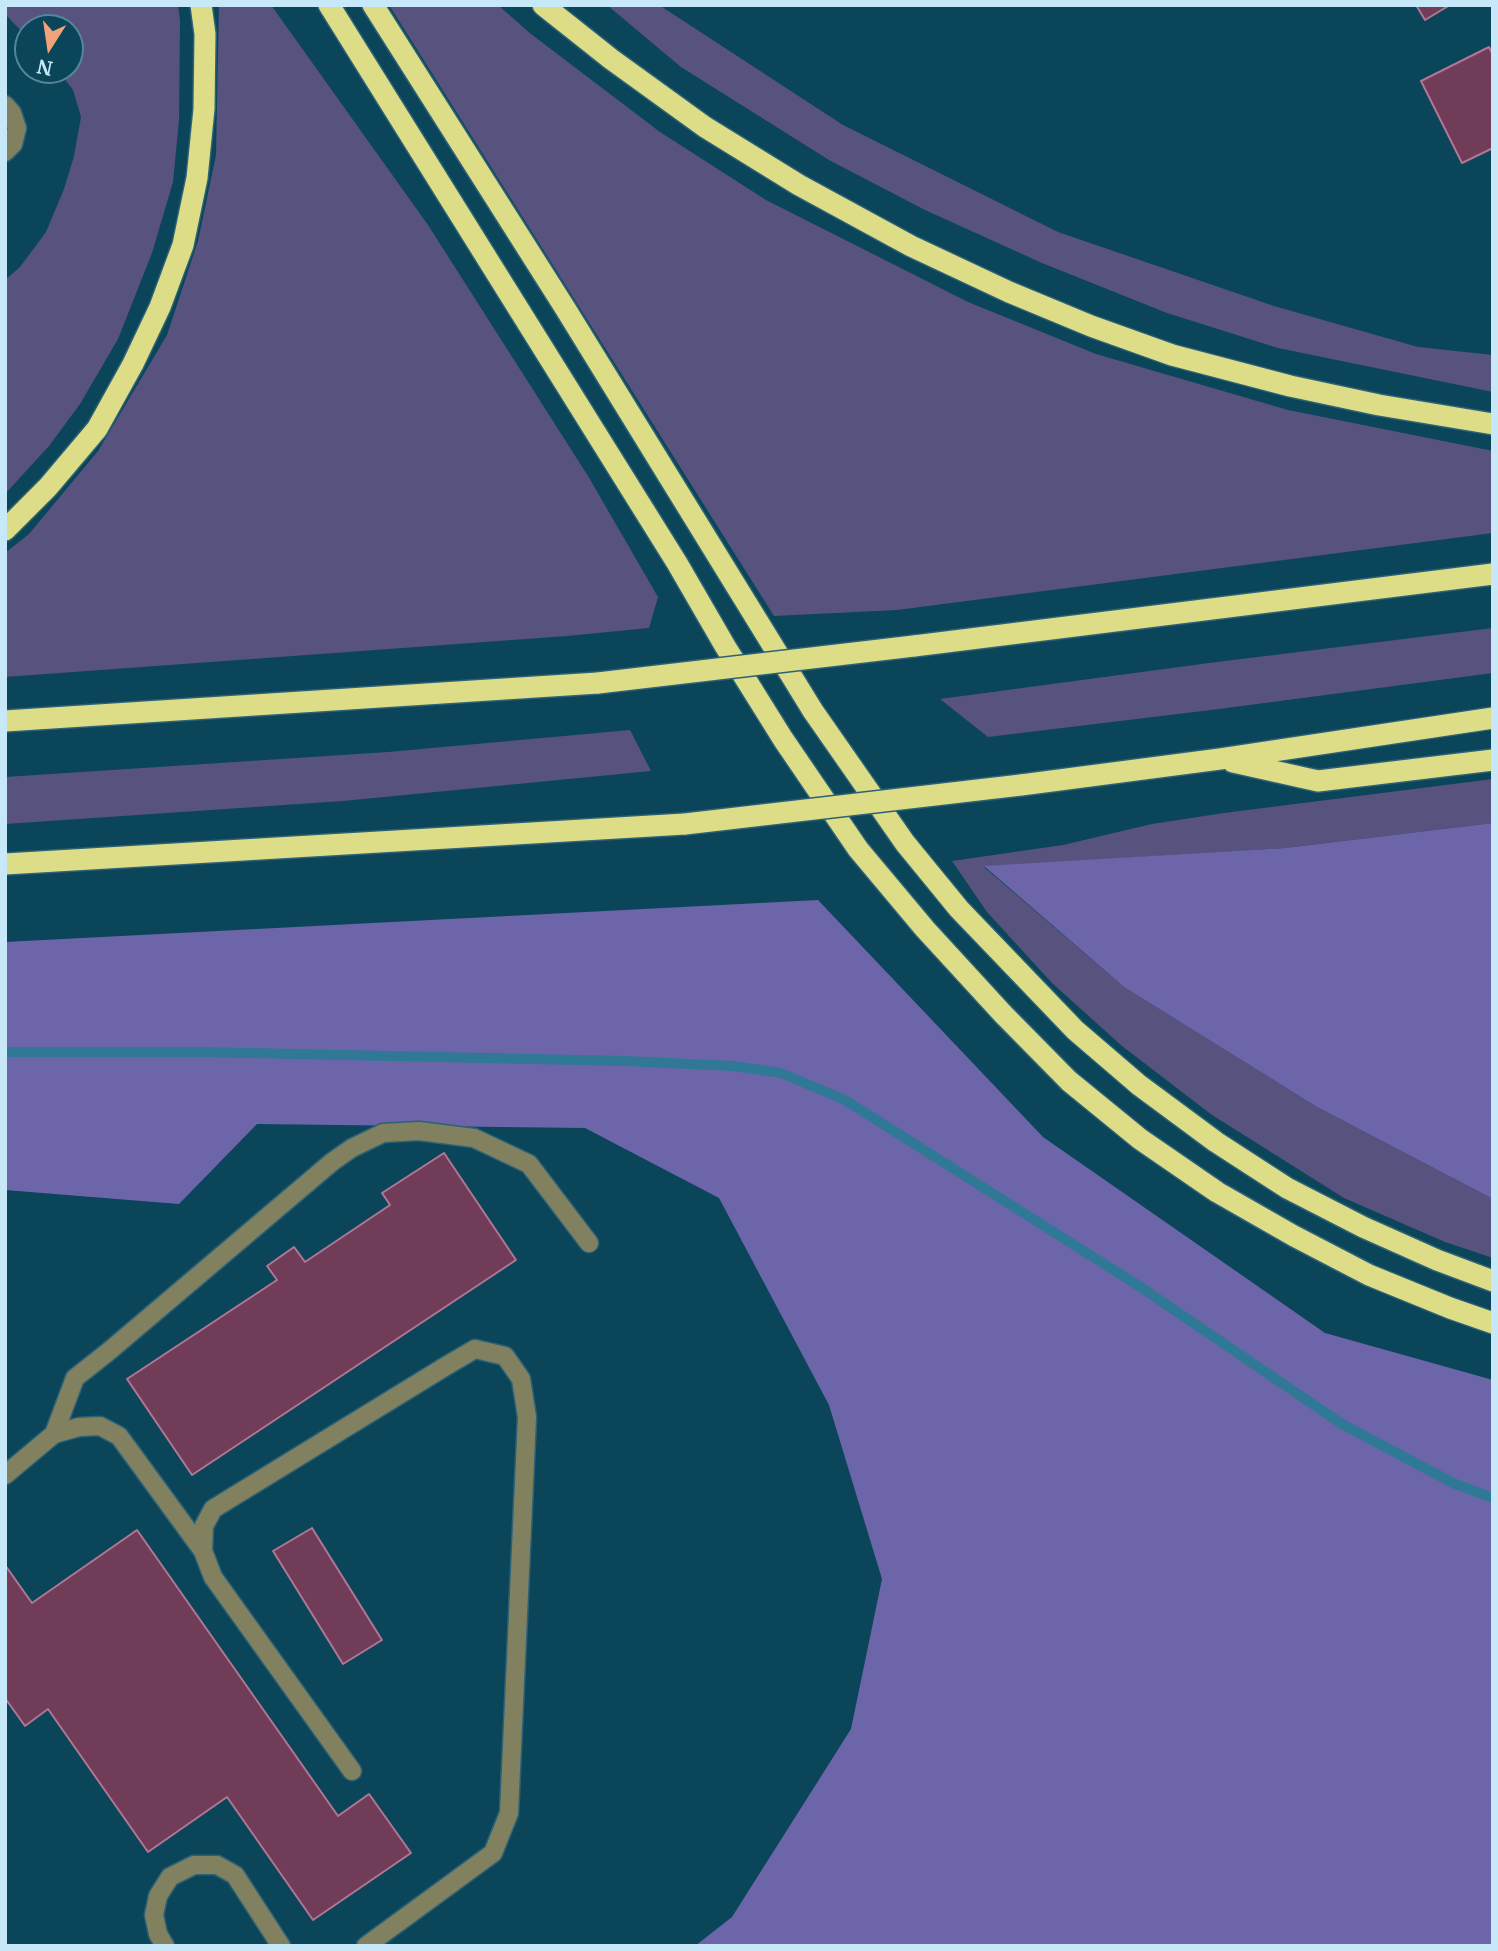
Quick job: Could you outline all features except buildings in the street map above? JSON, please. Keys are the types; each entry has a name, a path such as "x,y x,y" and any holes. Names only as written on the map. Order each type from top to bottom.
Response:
{"highway":[{"path":"5,530 48,487 97,429 133,364 160,307 183,245 197,178 204,109 205,34 201,5"},
{"path":"329,5 677,563 783,739 858,849 925,929 1069,1081 1140,1139 1217,1192 1369,1275 1450,1308 1493,1322"},
{"path":"373,5 565,308 813,711 905,843 959,909 1075,1030 1139,1085 1216,1142 1287,1188 1363,1227 1493,1281"},
{"path":"543,5 611,59 729,142 799,185 911,246 1009,292 1091,326 1172,355 1290,386 1493,425"},
{"path":"5,721 598,683 1493,574"},
{"path":"5,864 685,824 1220,759 1493,718"},
{"path":"1220,759 1318,781 1493,760"}],"lane":[{"path":"5,105 12,113 17,128 13,144 5,152"},
{"path":"54,1434 75,1378 331,1162 383,1133 419,1131 474,1138 528,1164 589,1243"},
{"path":"203,1551 204,1526 213,1508 475,1349 505,1356 521,1379 527,1417 509,1813 493,1853 366,1946"},
{"path":"5,1475 54,1434 79,1427 100,1426 120,1436 203,1551 213,1577 352,1771"},
{"path":"166,1946 158,1934 154,1915 158,1896 170,1877 194,1865 217,1865 235,1875 281,1946"}],"shaded area":[{"path":"5,5 178,5 180,20 179,120 173,182 152,253 118,339 80,404 49,446 5,494 5,280 20,267 46,232 74,156 81,117 68,84 84,84 84,14 14,14 14,23 5,14"},
{"path":"219,5 271,5 428,225 588,476 658,597 649,628 5,677 5,553 29,534 98,451 167,335 198,241 216,155"},
{"path":"389,5 498,5 531,34 660,132 766,200 968,302 1096,354 1288,410 1493,451 1493,533 897,610 774,616"},
{"path":"607,5 659,5 843,125 1058,232 1274,306 1418,347 1493,355 1493,392 1278,348 1167,313 1042,263 925,210 829,160 681,67"},
{"path":"1493,628 1493,673 1219,709 988,737 940,699 1209,663"},
{"path":"630,730 651,771 343,801 5,824 5,777 388,752"},
{"path":"1493,779 1493,823 1285,848 984,867 1124,987 1317,1107 1493,1199 1493,1258 1445,1242 1344,1198 1212,1115 1122,1046 1052,983 987,912 952,861 1063,845 1152,824 1224,813"},
{"path":"1493,823 1493,1199 1317,1107 1124,987 984,866 1285,848"},
{"path":"818,900 1043,1137 1325,1333 1493,1380 1493,1946 695,1946 732,1917 851,1729 882,1579 829,1405 719,1198 585,1128 257,1124 179,1204 5,1190 5,942"}],"waterway":[{"path":"5,1052 201,1052 625,1061 733,1066 781,1073 845,1100 1139,1286 1342,1424 1453,1483 1493,1498"}]}
